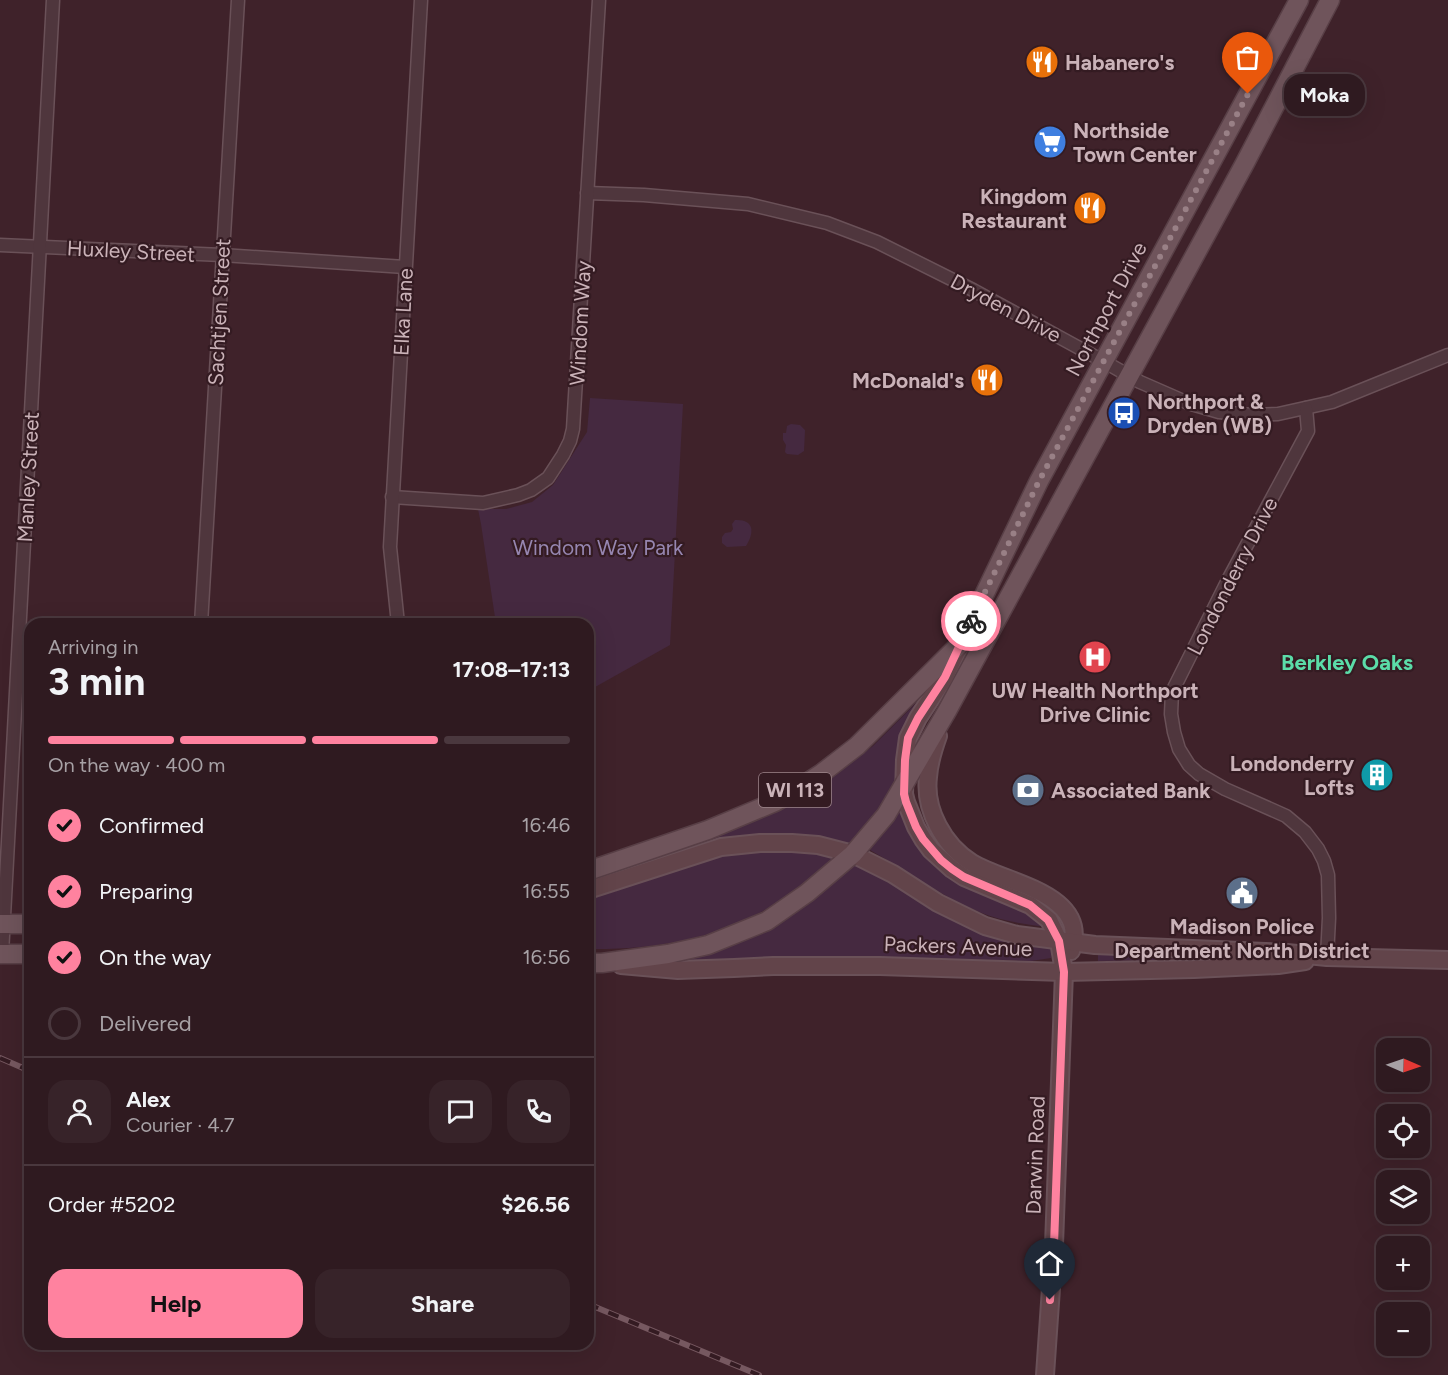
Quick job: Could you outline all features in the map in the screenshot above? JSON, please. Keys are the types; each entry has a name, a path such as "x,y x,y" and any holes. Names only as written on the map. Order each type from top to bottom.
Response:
{"main road":[{"path":"1299,0 1303,26 1300,59"},
{"name":"Northport Drive","path":"961,643 1039,481 1299,0"},
{"path":"595,963 668,954 708,945 767,921 807,893 853,854 886,815 947,711 1130,376 1240,174 1330,0"},
{"path":"947,711 931,757 927,778 934,818 959,853 970,861 983,869 1036,890 1062,906 1074,926 1066,941 1048,920 1030,905 964,877 941,860 931,850 916,827 906,802 904,786 908,738 918,718 945,677 961,643"},
{"name":"WI 113","path":"594,869 708,830 791,793 857,746 961,643"},
{"name":"Packers Avenue","path":"594,888 721,846 792,843 853,854 893,874 938,903 985,926 1017,935 1095,945 1287,952 1327,957 1448,960"},
{"path":"2,924 24,924"},
{"name":"Darwin Road","path":"1045,1375 1054,1245 1066,941"},
{"path":"1,954 24,954"},
{"name":"Packers Avenue","path":"595,963 687,970 773,966 880,966 1064,972 1278,965 1327,957"}],"street":[{"name":"Manley Street","path":"1,954 53,0"},
{"name":"Sachtjen Street","path":"201,618 238,0"},
{"name":"Elka Lane","path":"397,618 390,547 421,0"},
{"name":"Windom Way","path":"392,498 483,503 518,495 531,490 548,478 570,441 573,429 599,0"},
{"name":"Dryden Drive","path":"587,194 644,195 748,204 827,223 877,242 973,290 1140,382 1188,403 1219,412 1252,415 1278,414 1332,402 1448,355"},
{"name":"Huxley Street","path":"0,245 222,255 405,267"},
{"name":"Londonderry Drive","path":"1306,408 1308,431 1228,580 1172,692 1171,714 1179,749 1189,765 1199,774 1225,789 1286,816 1305,832 1318,849 1328,875 1327,957"}],"green space":[{"name":"Windom Way Park","path":"590,398 683,404 670,645 594,688 594,618 495,618 478,509 506,509 532,502 553,485 587,432"},
{"path":"800,425 805,430 804,451 798,455 785,452 783,433 786,433 787,426"},
{"path":"735,520 746,522 751,527 751,536 746,546 727,547 722,543 722,537 725,533 731,532"},
{"path":"917,702 920,704 898,781 878,811 850,845 801,834 752,834 716,840 594,880 594,875 770,813 830,778 873,746"},
{"path":"902,806 929,852 1031,909 1047,927 1004,920 965,906 870,850"},
{"path":"763,849 808,851 833,857 835,860 813,879 774,905 724,928 672,943 645,947 594,949 594,897 724,854"},
{"path":"855,863 1046,946 1052,950 1051,958 1031,961 819,958 674,963 674,960 781,920 824,891"},
{"path":"1098,954 1163,956 1163,960 1098,961"}],"railway":[{"path":"0,1058 24,1068"},
{"path":"594,1306 759,1375"}],"way so far":[{"path":"971,621 1039,481 1248,94"}],"place":[{"name":"Habanero's","path":"1042,62"},
{"name":"Moka","path":"1248,94"},
{"name":"Northside Town Center","path":"1050,142"},
{"name":"Kingdom Restaurant","path":"1090,208"},
{"name":"McDonald's","path":"987,380"},
{"name":"Northport & Dryden (WB)","path":"1124,413"},
{"name":"UW Health Northport Drive Clinic","path":"1095,657"},
{"name":"Londonderry Lofts","path":"1377,775"},
{"name":"Associated Bank","path":"1028,790"},
{"name":"Madison Police Department North District","path":"1242,893"}],"district":[{"name":"Berkley Oaks","path":"1347,662"}],"route":[{"path":"971,621 945,677 918,718 908,738 904,794 916,827 931,850 941,860 964,877 1030,905 1048,920 1059,941 1064,972 1050,1300"}]}
